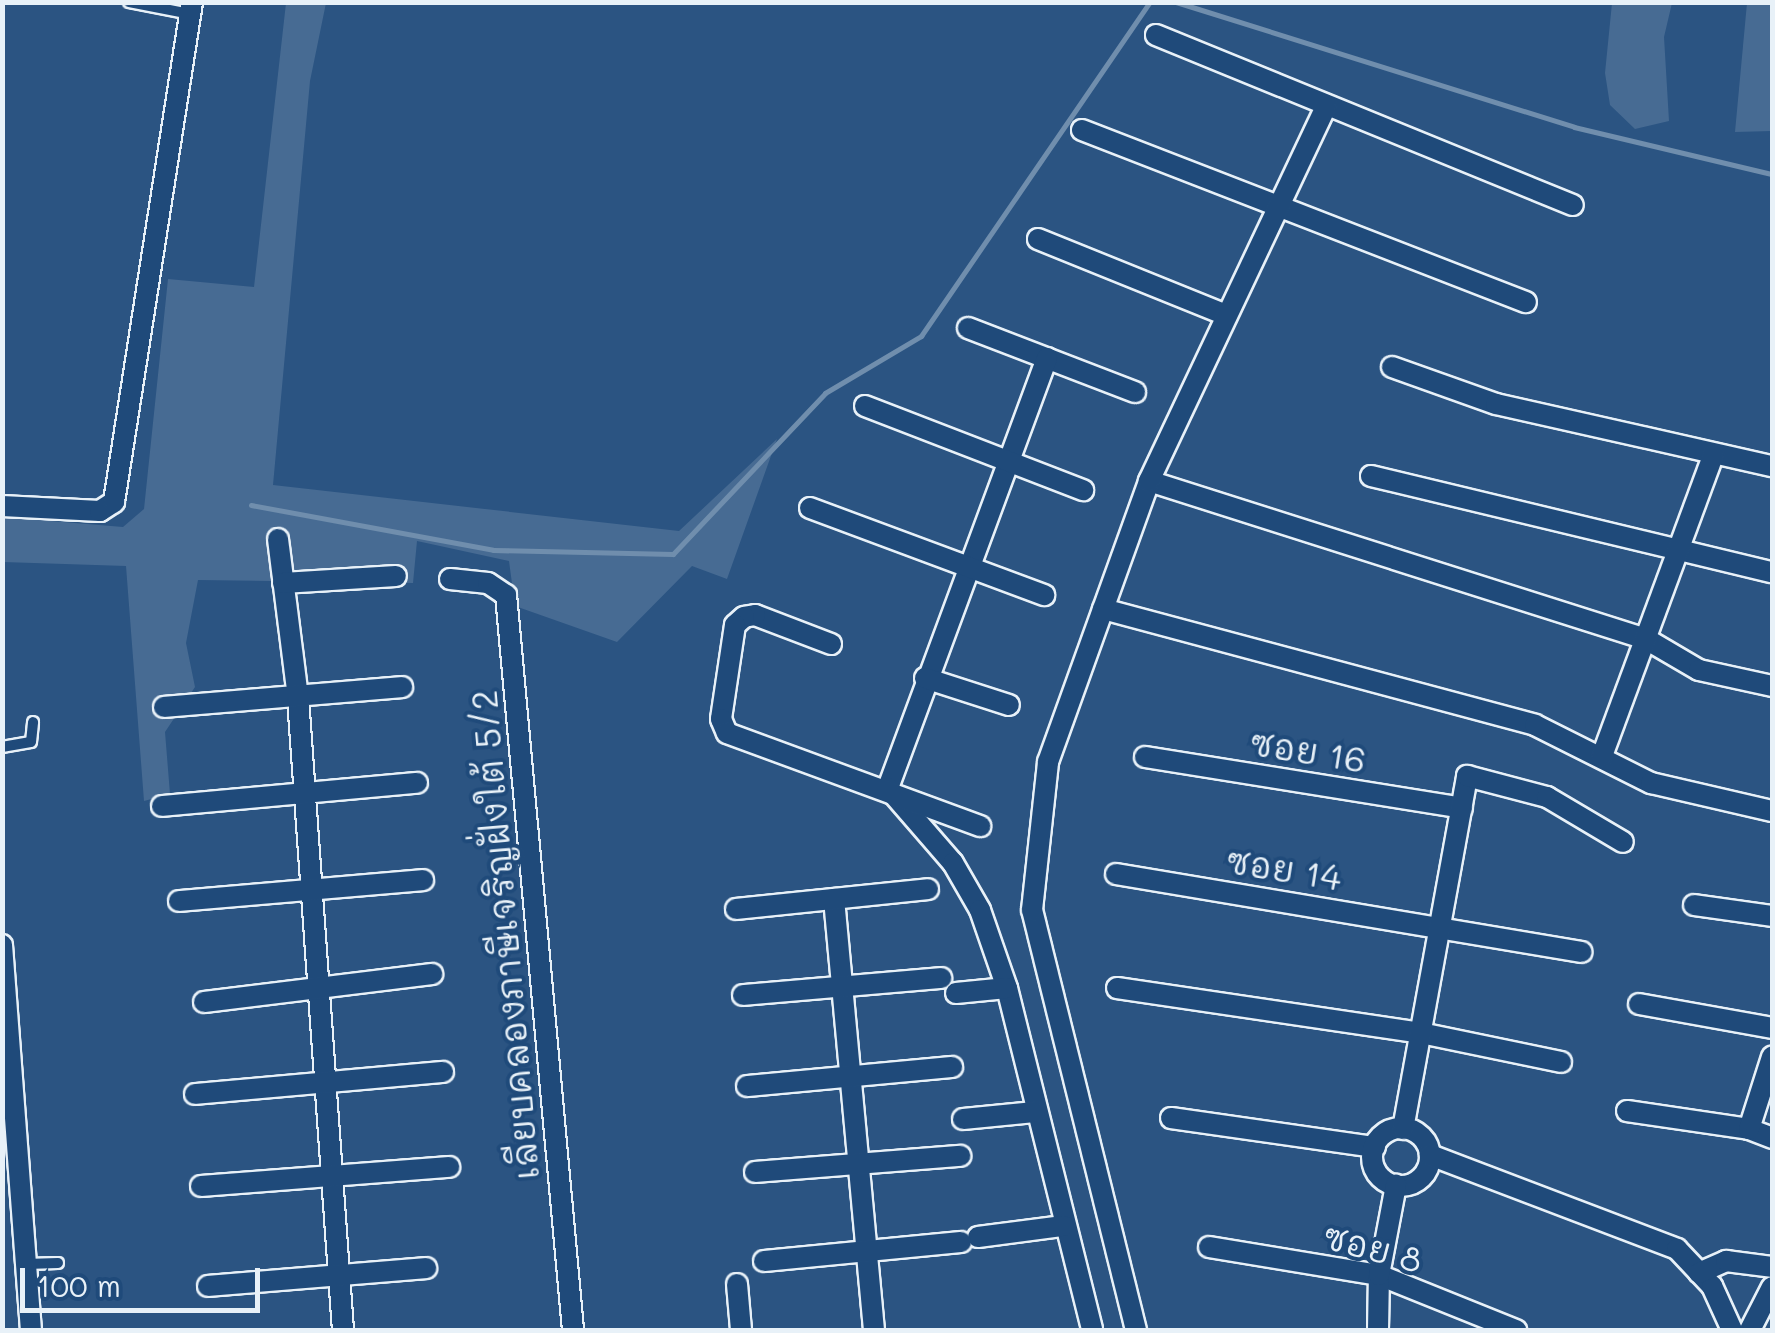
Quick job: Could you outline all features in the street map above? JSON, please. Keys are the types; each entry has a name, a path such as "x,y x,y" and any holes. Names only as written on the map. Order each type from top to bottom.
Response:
{"street":[{"path":"2,506 100,511 114,502 191,8"},
{"path":"1156,35 1573,206"},
{"path":"1136,1330 1032,910 1048,762 1149,481 1224,314 1326,106"},
{"path":"1082,130 1526,302"},
{"path":"1038,239 1224,314"},
{"path":"968,328 1136,392"},
{"path":"888,788 925,678 1046,358"},
{"path":"1392,367 1496,404 1772,466"},
{"path":"864,406 1084,490"},
{"path":"1602,756 1714,454"},
{"path":"1371,476 1677,554 1772,572"},
{"path":"1149,481 1646,639 1699,670 1772,686"},
{"path":"810,508 1044,595"},
{"path":"278,539 298,698 336,1178 343,1330"},
{"path":"283,583 396,576"},
{"name":"เลียบคลองภาษีเจริญฝั่งใต้ 5/2","path":"450,579 488,583 506,595 573,1330"},
{"path":"1103,609 1535,724 1651,783 1772,811"},
{"path":"831,644 756,614 744,617 735,626 720,718 727,732 888,788 980,826"},
{"path":"925,678 1009,705"},
{"path":"164,707 402,688"},
{"name":"ซอย 16","path":"1145,757 1462,808"},
{"path":"1403,1129 1467,776 1547,797 1623,842"},
{"path":"162,806 417,783"},
{"path":"888,788 953,864 980,910 1007,988 1085,1330"},
{"name":"ซอย 14","path":"1116,874 1582,952"},
{"path":"179,901 423,880"},
{"path":"736,908 928,889"},
{"path":"834,899 874,1330"},
{"path":"1694,905 1772,916"},
{"path":"2,945 31,1330"},
{"path":"204,1002 432,974"},
{"path":"743,994 842,988 1007,988"},
{"path":"1117,988 1421,1033 1561,1062"},
{"path":"1639,1004 1772,1028"},
{"path":"1749,1129 1772,1058"},
{"path":"747,1086 952,1067"},
{"path":"195,1094 443,1072"},
{"path":"1627,1111 1749,1129 1772,1138"},
{"path":"963,1119 1035,1112"},
{"path":"1172,1118 1374,1147"},
{"path":"1403,1129 1424,1140 1430,1154 1424,1175 1396,1186 1374,1167 1374,1147 1381,1136 1403,1129"},
{"path":"1430,1154 1676,1249 1699,1273 1732,1330"},
{"path":"755,1172 960,1156"},
{"path":"201,1186 450,1167"},
{"path":"1378,1330 1379,1274 1396,1186"},
{"path":"764,1261 866,1253 1063,1226"},
{"name":"ซอย 8","path":"1208,1247 1379,1274 1516,1330"},
{"path":"1699,1273 1726,1262 1772,1267"},
{"path":"208,1286 426,1268"},
{"path":"736,1284 741,1330"},
{"path":"1750,1330 1772,1287"}],"lane":[{"path":"129,2 191,8"},
{"path":"2,747 30,742 33,722"},
{"path":"26,1264 58,1263"}],"shaded area":[{"path":"286,3 326,3 310,81 273,485 679,531 777,439 727,579 692,566 617,642 515,606 509,561 417,541 413,583 198,580 186,643 195,687 165,732 170,794 144,801 126,566 3,562 3,517 123,527 144,509 168,279 254,287"},
{"path":"1612,3 1672,3 1664,37 1669,121 1635,129 1610,105 1605,73"},
{"path":"1747,3 1772,3 1772,131 1735,132"}],"waterway":[{"path":"251,505 493,550 673,554 825,393 921,336 1150,2"},
{"path":"1176,2 1574,127 1772,174"}]}
